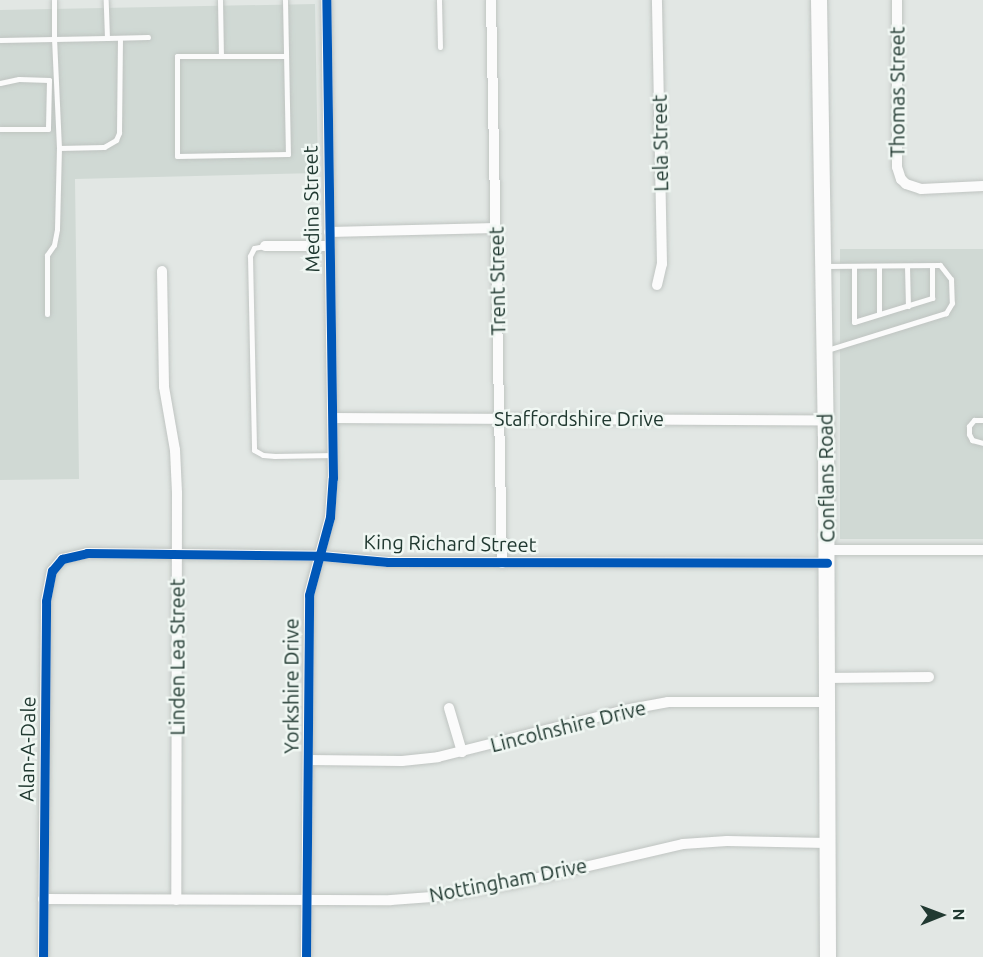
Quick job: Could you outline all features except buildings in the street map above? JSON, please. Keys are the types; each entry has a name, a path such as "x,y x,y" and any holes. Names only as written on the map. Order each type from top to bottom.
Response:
{"main road":[{"name":"Conflans Road","path":"819,0 826,421 828,957"}],"street":[{"name":"Medina Street","path":"326,0 333,418"},
{"name":"Trent Street","path":"491,0 502,562"},
{"name":"Lela Street","path":"657,0 662,264 657,285"},
{"name":"Thomas Street","path":"897,0 897,168 903,182 921,189 983,186"},
{"path":"329,232 496,228"},
{"path":"265,246 330,246"},
{"name":"Linden Lea Street","path":"162,271 164,387 177,468 176,900"},
{"name":"Staffordshire Drive","path":"333,418 500,417 826,421"},
{"name":"Yorkshire Drive","path":"306,957 309,595 330,517 333,418"},
{"name":"King Richard Street","path":"74,555 321,556 388,562 502,562 827,556 983,550"},
{"name":"Alan-A-Dale","path":"44,957 47,591 52,571 62,559 74,555"},
{"path":"828,678 929,677"},
{"name":"Lincolnshire Drive","path":"309,760 402,761 462,752 625,710 668,702 828,702"},
{"path":"449,708 462,752"},
{"name":"Nottingham Drive","path":"43,899 391,900 460,894 683,844 727,841 827,843"}],"lane":[{"path":"47,314 47,255 54,245 57,229 59,148 54,0"},
{"path":"106,0 107,38"},
{"path":"220,0 221,56"},
{"path":"285,0 288,154 177,156 177,56 286,56"},
{"path":"439,0 440,47"},
{"path":"0,40 148,37"},
{"path":"59,148 104,147 116,140 119,133 120,38"},
{"path":"0,83 19,79 49,80 48,129"},
{"path":"0,129 58,130"},
{"path":"265,246 254,248 250,263 254,450 263,455 275,456 333,455"},
{"path":"824,266 940,265 951,279 952,303 946,313 825,351"},
{"path":"854,266 854,322 932,298 932,266"},
{"path":"879,266 879,314"},
{"path":"908,266 908,306"},
{"path":"983,420 974,420 969,426 972,440 983,443"}],"shaded area":[{"path":"315,4 318,173 75,179 79,479 0,480 0,10"},
{"path":"840,249 983,249 983,539 840,539"}],"cycle path":[{"path":"306,957 309,595 330,517 333,478 326,0"},
{"path":"43,957 46,601 52,571 62,559 87,553 321,556 388,562 827,563"}]}
